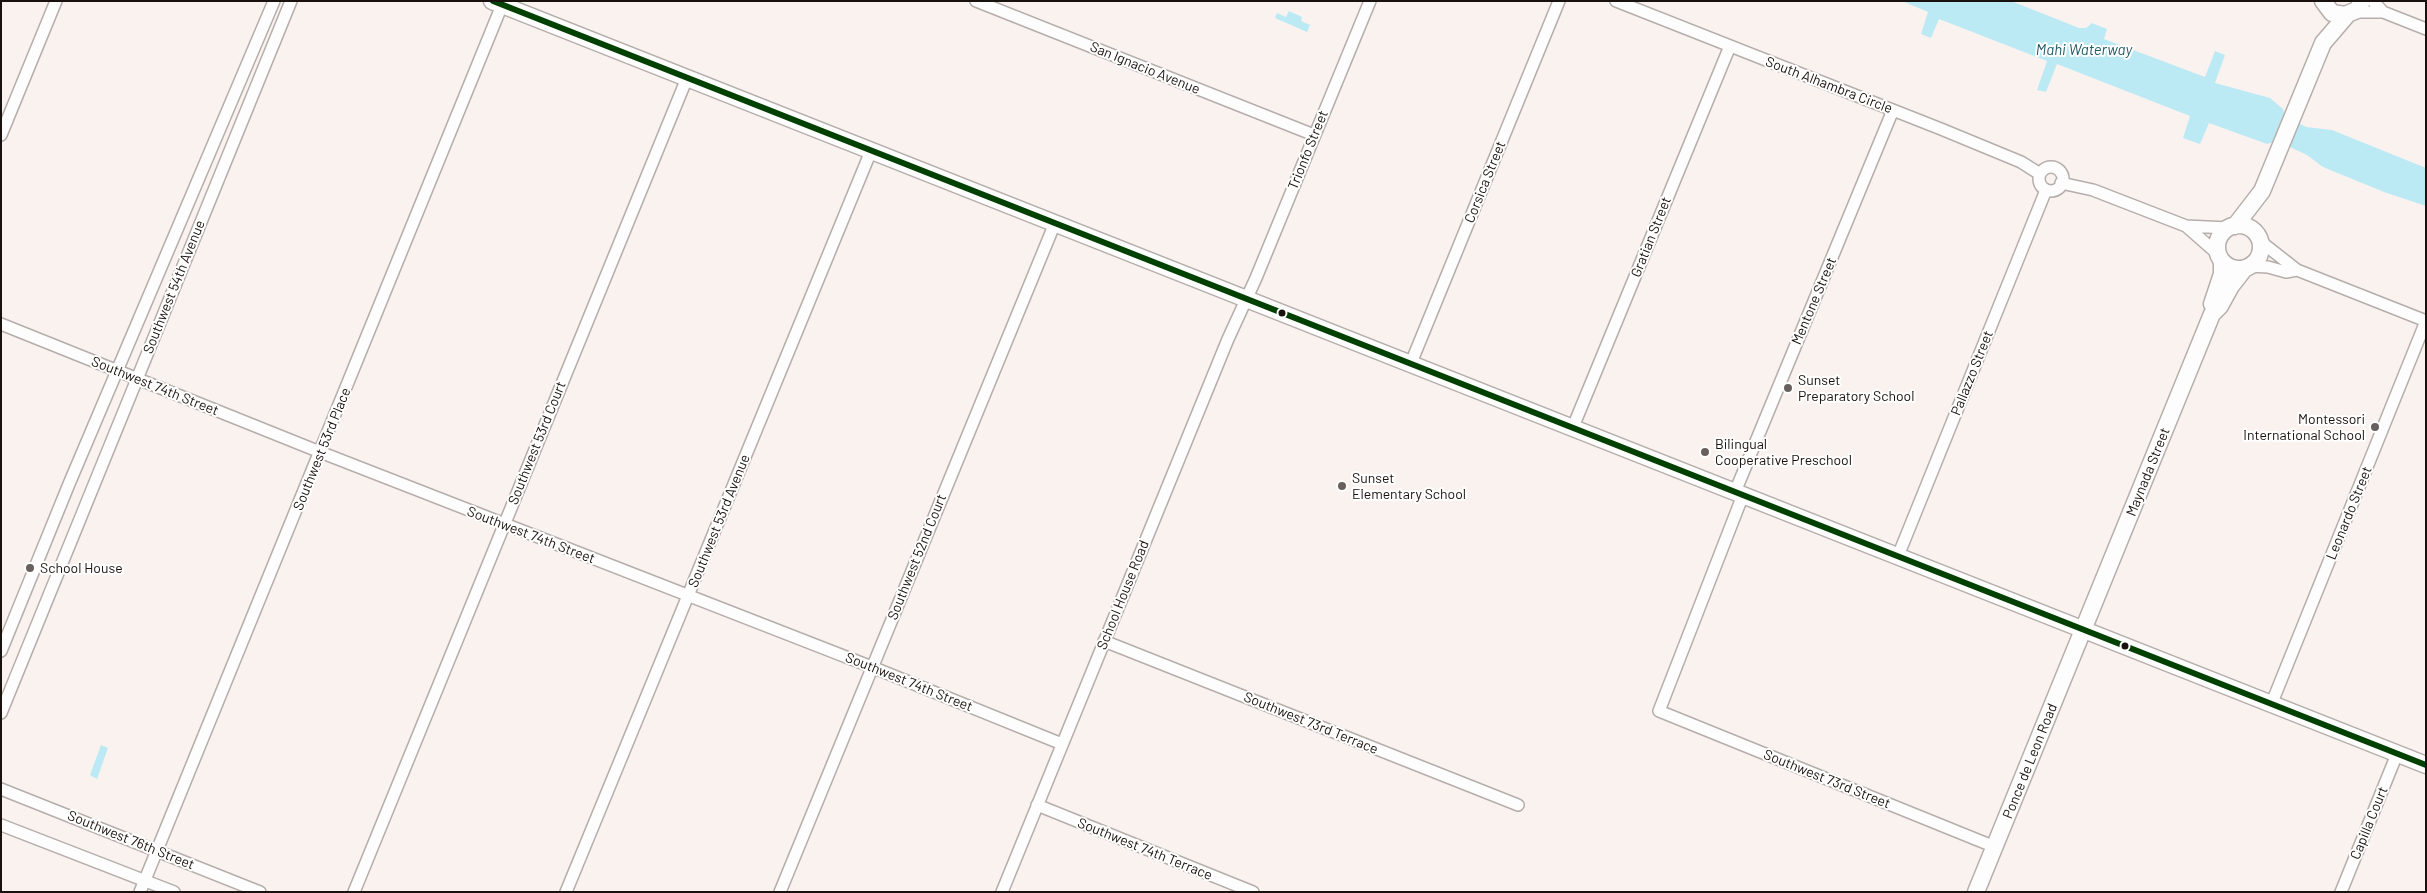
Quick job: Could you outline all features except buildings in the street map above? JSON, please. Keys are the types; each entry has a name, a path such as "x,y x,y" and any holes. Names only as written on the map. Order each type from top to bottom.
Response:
{"main road":[{"path":"497,3 2426,765"},
{"path":"2324,3 2338,15 2354,9"},
{"path":"2323,43 2324,3"},
{"path":"2262,191 2259,256 2247,267 2232,268 2220,258 2220,237 2232,227 2262,191 2323,43 2354,9"},
{"path":"2232,227 2247,227 2259,238"},
{"name":"Maynada Street","path":"2212,314 2212,302 2222,274 2220,258"},
{"name":"Maynada Street","path":"2084,630 2212,314 2247,267"},
{"name":"Ponce de Leon Road","path":"1976,892 2084,630"}],"street":[{"path":"1,135 56,1"},
{"name":"Southwest 54th Avenue","path":"1,651 117,370 274,1"},
{"name":"Southwest 54th Avenue","path":"1,713 136,378 292,1"},
{"name":"San Ignacio Avenue","path":"976,1 1314,135"},
{"name":"Trionfo Street","path":"1246,298 1370,1"},
{"name":"Corsica Street","path":"1411,363 1559,1"},
{"name":"South Alhambra Circle","path":"1616,1 2021,162 2040,174"},
{"path":"2373,1 2383,12"},
{"name":"Southwest 53rd Place","path":"140,892 320,452 497,3"},
{"path":"2354,9 2383,12 2426,29"},
{"name":"Gratian Street","path":"1573,427 1730,46"},
{"name":"Southwest 53rd Court","path":"354,892 687,78"},
{"name":"Mentone Street","path":"1660,711 1739,494 1893,110"},
{"name":"Southwest 53rd Avenue","path":"566,892 689,596 870,150"},
{"path":"2055,168 2061,173 2062,183 2055,190 2046,190 2040,185 2040,174 2045,169 2055,168"},
{"path":"2062,183 2093,190 2186,226 2232,227"},
{"name":"Pallazzo Street","path":"1898,556 2046,190"},
{"name":"Southwest 52nd Court","path":"780,892 1055,223"},
{"path":"2186,226 2220,258"},
{"path":"2259,238 2297,270 2426,321"},
{"path":"2247,267 2268,266 2286,272 2297,270"},
{"name":"School House Road","path":"1002,892 1246,298"},
{"name":"Leonardo Street","path":"2271,705 2426,321"},
{"name":"Southwest 74th Street","path":"1,324 320,452 872,667 1062,744"},
{"name":"Southwest 73rd Terrace","path":"1104,641 1518,805"},
{"name":"Southwest 73rd Street","path":"1660,711 1995,847"},
{"name":"Capilla Court","path":"2341,892 2397,754"},
{"name":"Southwest 76th Street","path":"1,789 260,892"},
{"name":"Southwest 74th Terrace","path":"1037,805 1253,892"},
{"path":"1,825 174,892"}],"water":[{"name":"Mahi Waterway","path":"1902,1 2011,1 2079,28 2086,28 2092,23 2107,29 2104,39 2205,77 2215,51 2225,55 2215,83 2270,98 2283,109 2285,116 2306,127 2332,130 2426,168 2426,206 2384,192 2323,167 2307,155 2277,141 2267,144 2209,123 2200,144 2183,138 2190,116 2057,64 2046,92 2037,90 2047,61 1939,19 1931,38 1921,34 1928,12"},
{"path":"1289,11 1302,17 1301,21 1310,25 1307,32 1275,18 1277,13 1286,17"},
{"path":"101,745 108,748 97,779 90,775"}],"transit line":[{"path":"493,1 2426,765"}],"place":[{"name":"Sunset Preparatory School","path":"1788,388"},
{"name":"Montessori International School","path":"2375,427"},
{"name":"Bilingual Cooperative Preschool","path":"1705,452"},
{"name":"Sunset Elementary School","path":"1342,486"},
{"name":"School House","path":"30,568"}]}
